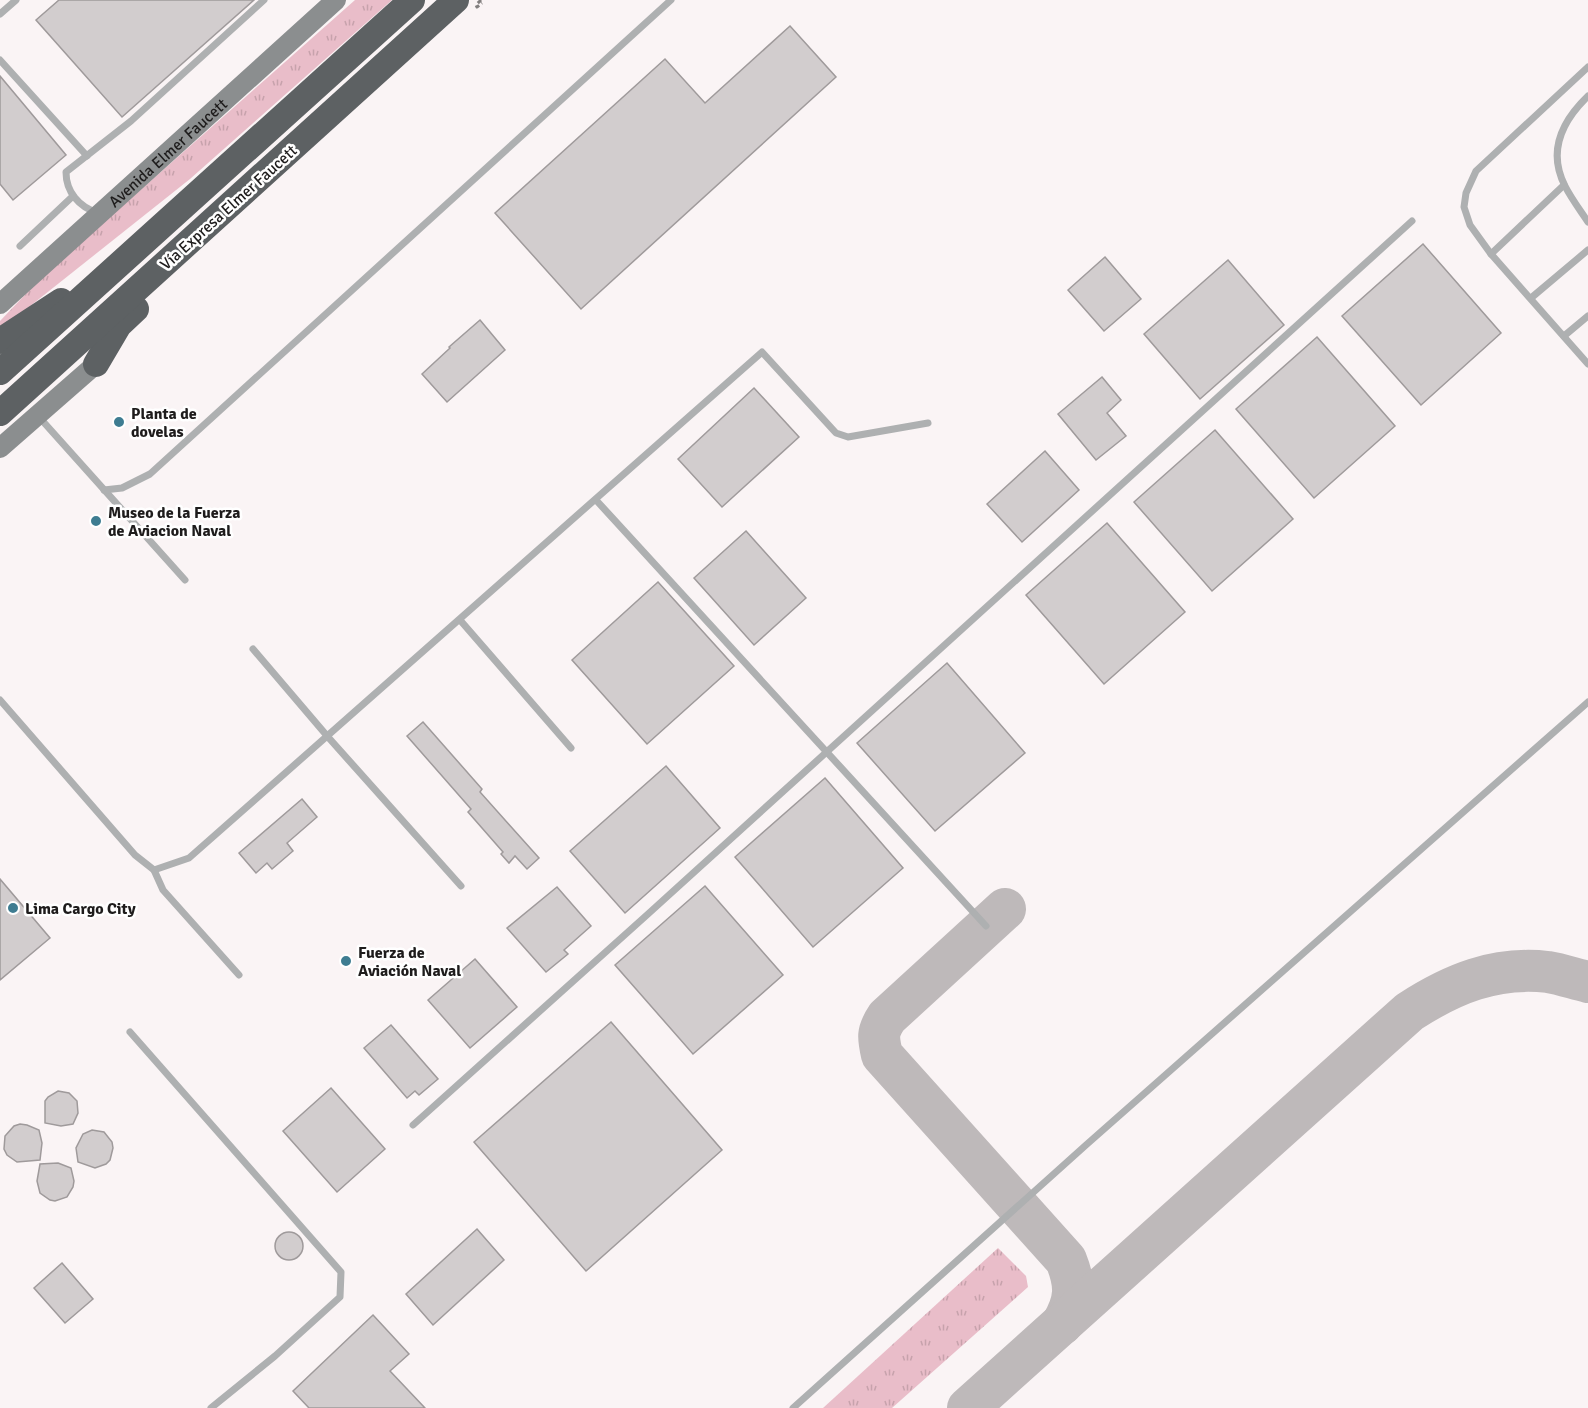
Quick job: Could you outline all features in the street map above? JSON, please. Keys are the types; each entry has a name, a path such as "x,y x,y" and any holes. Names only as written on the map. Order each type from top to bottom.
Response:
{"highway":[{"name":"Vía Expresa Elmer Faucett","path":"0,372 412,0"},
{"name":"Vía Expresa Elmer Faucett","path":"0,413 456,0"},
{"path":"96,364 119,325 198,250 212,222"},
{"path":"0,341 131,254"}],"main road":[{"name":"Avenida Elmer Faucett","path":"0,304 336,0"},
{"path":"0,448 96,364"}],"lane":[{"path":"0,14 16,0"},
{"path":"100,214 88,210 73,196 66,180 66,172 132,121 264,0"},
{"path":"104,490 122,488 150,474 671,0"},
{"path":"0,60 87,156"},
{"path":"1588,67 1476,171 1466,193 1464,207 1470,225 1491,254 1588,364"},
{"path":"1588,96 1563,125 1558,159 1564,185 1588,222"},
{"path":"1491,254 1564,185"},
{"path":"20,246 73,196"},
{"path":"412,1125 1412,221"},
{"path":"1531,298 1588,250"},
{"path":"1564,336 1588,316"},
{"path":"154,870 189,858 762,352 836,433 848,437 928,423"},
{"path":"37,416 185,580"},
{"path":"596,500 986,926"},
{"path":"460,620 571,748"},
{"path":"253,649 460,886"},
{"path":"0,700 135,855 154,870 163,890 239,975"},
{"path":"793,1408 1086,1145 1588,702"},
{"path":"130,1032 341,1272 340,1297 275,1356 212,1408"}],"green space":[{"path":"355,0 392,0 190,179 0,330 0,321 41,278"},
{"path":"998,1248 1026,1276 1028,1287 892,1408 823,1408"}],"building":[{"path":"59,0 254,0 122,117 36,20"},
{"path":"790,26 836,77 581,309 495,213 665,59 705,103"},
{"path":"0,76 66,155 13,200 0,184"},
{"path":"1423,244 1501,333 1421,405 1342,316"},
{"path":"1105,257 1141,299 1104,331 1068,290"},
{"path":"1228,260 1284,325 1200,399 1144,334"},
{"path":"480,320 505,350 447,402 422,374"},
{"path":"1317,337 1395,426 1314,498 1236,409"},
{"path":"1102,377 1121,400 1107,413 1126,436 1096,460 1058,414"},
{"path":"754,388 799,437 722,507 678,459"},
{"path":"1215,430 1293,519 1212,591 1134,502"},
{"path":"1045,451 1079,490 1022,542 987,504"},
{"path":"1107,523 1185,612 1104,684 1026,595"},
{"path":"746,531 806,598 754,645 694,578"},
{"path":"658,582 734,666 647,744 572,660"},
{"path":"947,663 1025,753 935,831 857,743"},
{"path":"423,722 482,789 480,792 539,858 527,869 515,856 509,863 501,854 503,852 468,812 471,809 407,736"},
{"path":"666,766 720,828 625,913 570,851"},
{"path":"825,778 903,868 813,947 735,857"},
{"path":"302,799 317,817 287,843 293,851 272,869 267,863 256,873 239,853"},
{"name":"Lima Cargo City","path":"0,879 50,938 0,980"},
{"path":"705,886 783,975 693,1054 615,965"},
{"path":"557,887 591,926 564,950 568,954 546,972 507,928"},
{"path":"475,959 517,1007 470,1048 428,1000"},
{"path":"611,1022 722,1150 586,1271 474,1142"},
{"path":"391,1025 438,1079 419,1095 415,1091 407,1098 364,1048"},
{"path":"331,1088 385,1149 337,1192 283,1131"},
{"path":"58,1091 69,1093 77,1101 78,1113 73,1124 61,1126 45,1123 45,1101"},
{"path":"20,1124 39,1130 42,1143 40,1160 17,1162 7,1155 4,1149 5,1136 14,1126"},
{"path":"92,1130 104,1132 112,1142 113,1148 110,1160 95,1168 78,1162 76,1148 83,1134"},
{"path":"58,1163 71,1168 74,1181 67,1197 55,1201 40,1193 37,1181 40,1164"},
{"path":"477,1229 504,1260 433,1325 406,1294"},
{"path":"289,1232 299,1236 303,1246 299,1256 289,1260 279,1256 275,1246 279,1236"},
{"path":"62,1263 93,1299 65,1323 34,1288"},
{"path":"373,1315 409,1354 390,1371 425,1408 309,1408 293,1391"}],"taxiway":[{"path":"1005,909 887,1017 881,1027 880,1044 882,1055 1066,1260 1072,1277 1073,1292 1070,1307 1062,1324"},
{"path":"968,1408 1409,1012 1458,985 1492,975 1510,972 1548,972 1588,982"}],"place":[{"name":"Planta de dovelas","path":"119,422"},
{"name":"Museo de la Fuerza de Aviacion Naval","path":"96,521"},
{"name":"Lima Cargo City","path":"13,908"},
{"name":"Fuerza de Aviación Naval","path":"346,961"}]}
